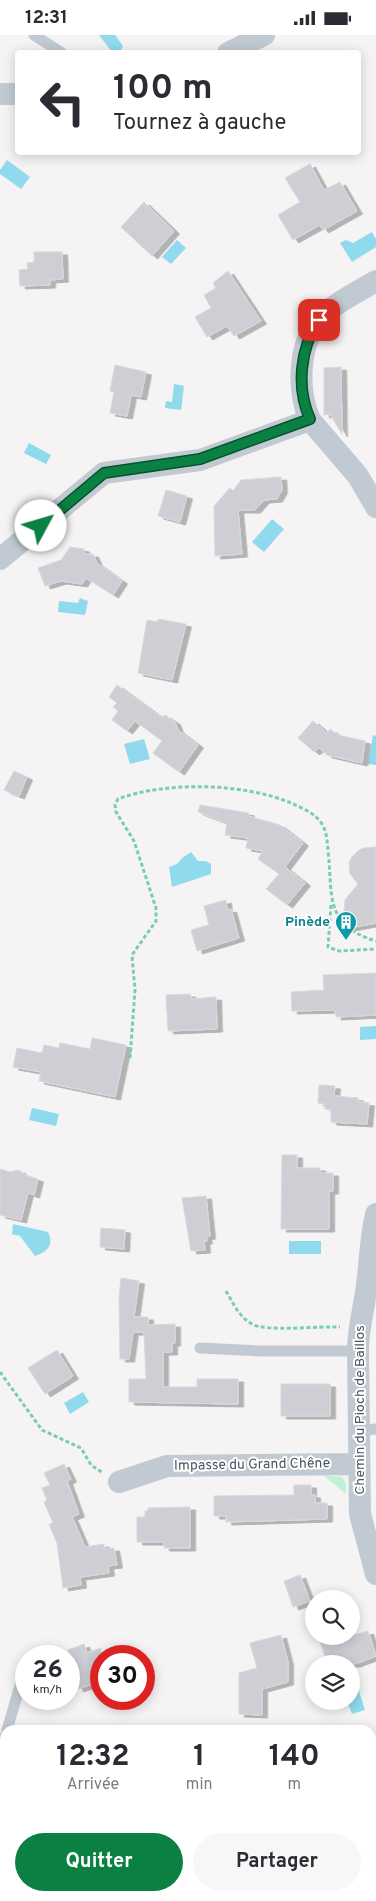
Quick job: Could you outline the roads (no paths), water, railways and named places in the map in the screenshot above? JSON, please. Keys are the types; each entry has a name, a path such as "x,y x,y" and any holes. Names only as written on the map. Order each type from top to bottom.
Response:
{"street":[{"path":"234,50 264,35"},
{"path":"0,94 15,94"},
{"path":"376,281 331,309 319,320 310,334 301,387 310,419 358,476 376,507"},
{"path":"0,559 104,473 200,459 310,419"},
{"name":"Chemin du Pioch de Baillos","path":"376,1214 372,1233 366,1293 358,1327 358,1351 367,1430 358,1464 360,1513 376,1574"},
{"name":"Impasse du Grand Chêne","path":"119,1482 167,1466 358,1464"}],"lane":[{"path":"34,35 57,50"},
{"path":"200,1349 358,1351"},
{"path":"8,1725 15,1703"}],"water":[{"path":"99,35 115,35 123,46 121,50 110,50"},
{"path":"7,160 30,177 21,189 0,174 0,170"},
{"path":"372,232 376,239 376,247 352,262 340,243 346,240 353,243"},
{"path":"177,240 186,248 171,264 162,257"},
{"path":"174,384 184,386 181,410 165,408 166,401 172,402"},
{"path":"29,443 51,455 46,464 24,453"},
{"path":"272,519 284,529 264,552 252,542"},
{"path":"80,598 88,601 85,615 58,612 59,601 78,603"},
{"path":"373,735 376,736 376,765 368,764"},
{"path":"144,739 150,759 130,764 124,744"},
{"path":"191,852 198,861 206,861 211,864 211,874 172,887 169,867 177,864"},
{"path":"376,1026 376,1039 360,1040 360,1027"},
{"path":"32,1108 59,1114 56,1126 29,1120"},
{"path":"13,1224 48,1232 50,1237 49,1247 35,1256 20,1236 12,1234"},
{"path":"289,1241 321,1241 321,1254 289,1254"},
{"path":"83,1392 89,1402 70,1414 64,1403"},
{"path":"360,1694 365,1710 352,1714 350,1710 360,1710"}],"place":[{"name":"Pinède","path":"346,941"}]}
